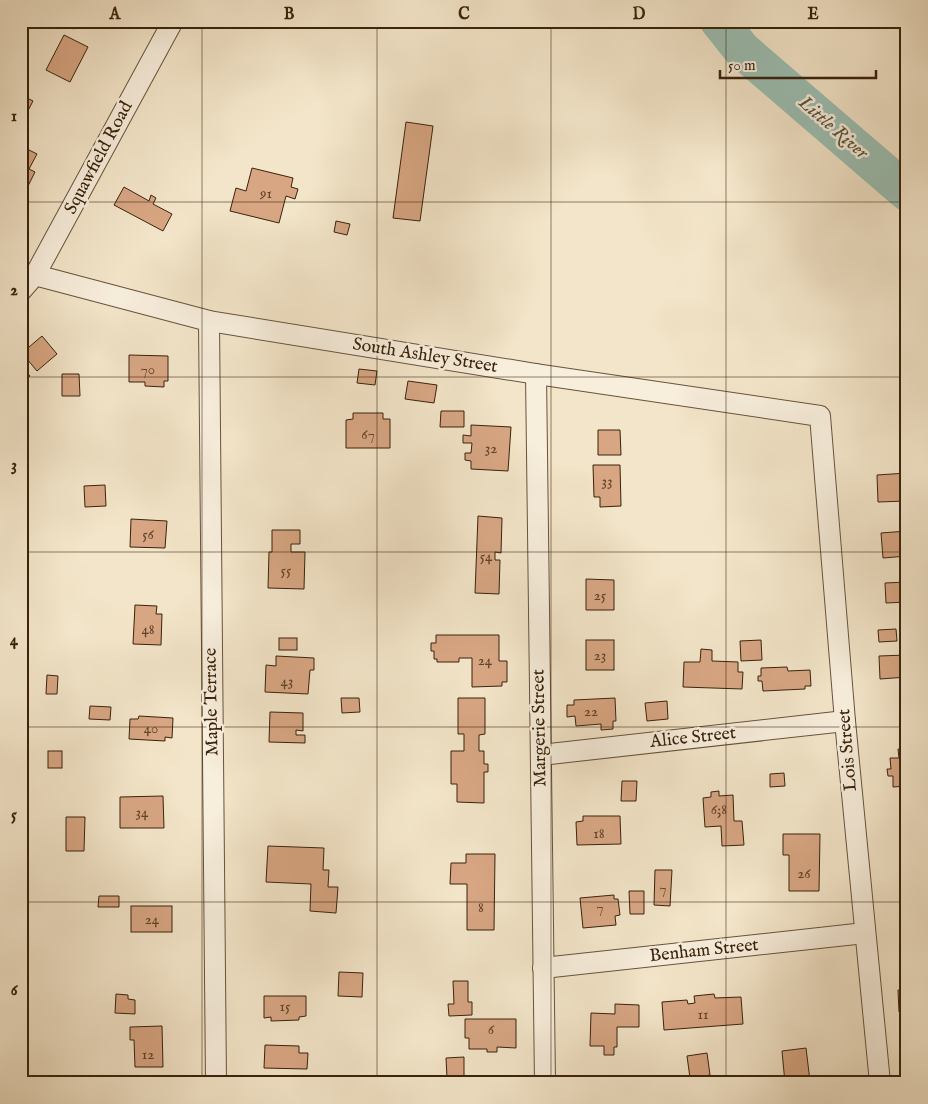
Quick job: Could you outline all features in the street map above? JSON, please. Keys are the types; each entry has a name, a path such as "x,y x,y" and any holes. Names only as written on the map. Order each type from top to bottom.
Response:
{"street":[{"name":"Squawfield Road","path":"21,291 35,275 172,21"},
{"name":"South Ashley Street","path":"35,275 209,321 536,374 820,416"},
{"name":"Maple Terrace","path":"209,321 216,1083"},
{"name":"Margerie Street","path":"536,374 545,1083"},
{"name":"Lois Street","path":"820,416 845,721 880,1083"},
{"name":"Alice Street","path":"541,755 845,721"},
{"name":"Benham Street","path":"543,968 865,933"}],"building":[{"path":"59,21 79,21 74,29"},
{"path":"64,35 88,47 70,82 46,70"},
{"path":"21,95 33,101 21,124"},
{"path":"406,122 433,126 420,221 393,218"},
{"path":"21,146 37,154 29,169 35,172 21,200"},
{"path":"252,168 293,178 291,187 298,189 295,199 286,196 279,223 230,211 236,188 246,191"},
{"path":"124,187 149,201 151,195 156,198 153,204 172,214 163,231 114,205"},
{"path":"336,221 350,224 347,235 334,232"},
{"path":"42,336 57,354 37,371 22,353"},
{"path":"129,355 168,356 168,381 164,381 164,387 145,386 145,382 129,382"},
{"path":"21,368 30,376 21,383"},
{"path":"359,369 377,371 375,385 357,383"},
{"path":"62,374 79,374 80,396 62,396"},
{"path":"408,381 437,385 434,403 405,399"},
{"path":"441,411 464,411 464,427 440,427"},
{"path":"353,413 383,413 383,419 390,419 390,448 346,448 346,420 353,419"},
{"path":"471,425 511,427 508,471 471,469 471,461 465,460 465,453 471,453 472,443 463,443 463,435 471,436"},
{"path":"598,430 620,430 621,455 598,455"},
{"path":"593,465 620,465 621,506 600,507 600,497 594,497"},
{"path":"907,473 907,501 878,502 877,475"},
{"path":"105,485 106,506 85,507 84,486"},
{"path":"478,516 502,518 501,553 495,552 495,560 500,560 499,594 475,593"},
{"path":"131,519 167,521 165,548 130,547"},
{"path":"272,530 300,530 300,544 291,544 291,552 305,552 304,589 268,588 269,552 272,552"},
{"path":"907,531 907,556 883,558 881,533"},
{"path":"586,579 614,580 614,610 586,610"},
{"path":"907,582 907,602 886,603 885,583"},
{"path":"135,605 157,606 156,614 162,614 161,645 133,644"},
{"path":"896,629 897,641 879,642 878,630"},
{"path":"436,635 499,635 499,661 507,661 507,682 502,682 502,686 472,687 472,658 459,658 459,662 437,662 437,659 434,659 434,651 431,651 431,643 436,643"},
{"path":"279,638 297,638 297,650 279,650"},
{"path":"586,640 614,640 614,670 586,670"},
{"path":"761,640 762,660 741,661 740,641"},
{"path":"701,649 712,650 712,661 738,662 738,672 743,672 742,689 683,687 684,662 700,662"},
{"path":"907,655 907,677 880,679 879,656"},
{"path":"276,656 314,658 314,670 310,670 308,694 265,692 266,665 276,666"},
{"path":"787,667 788,671 810,670 811,686 805,686 805,689 763,691 762,681 758,681 758,676 761,676 761,668"},
{"path":"47,675 58,676 57,694 46,694"},
{"path":"341,698 359,698 360,712 342,713"},
{"path":"458,698 485,698 485,734 479,735 479,751 484,751 484,764 488,764 488,772 484,772 484,803 457,802 457,784 451,784 451,751 464,751 464,734 458,734"},
{"path":"615,698 616,721 613,721 613,729 601,730 601,724 576,726 575,716 567,717 567,705 574,705 574,700"},
{"path":"667,701 668,719 647,721 645,703"},
{"path":"90,706 111,707 110,720 89,719"},
{"path":"270,712 303,713 303,731 296,730 296,735 305,735 305,743 269,742"},
{"path":"139,716 173,718 172,738 165,737 165,741 129,739 130,719 138,719"},
{"path":"898,749 907,749 907,786 893,787 893,776 888,776 887,769 891,769 890,758 899,758"},
{"path":"48,751 62,751 62,768 48,768"},
{"path":"784,773 785,786 770,787 770,774"},
{"path":"622,781 637,781 636,801 621,801"},
{"path":"719,791 719,796 733,795 734,821 742,821 744,845 722,846 721,826 705,827 703,798 711,797 711,792"},
{"path":"163,796 164,828 120,828 120,797"},
{"path":"583,816 620,816 621,844 577,845 576,822 583,821"},
{"path":"66,817 85,817 84,851 66,851"},
{"path":"783,834 820,834 819,891 789,891 789,855 783,855"},
{"path":"268,846 324,848 323,870 329,870 328,887 338,887 336,913 310,911 311,884 266,882"},
{"path":"466,854 495,854 494,930 467,930 467,884 450,884 451,863 466,863"},
{"path":"903,861 907,861 906,898"},
{"path":"655,870 672,870 670,906 654,905"},
{"path":"629,891 644,891 644,914 630,914"},
{"path":"614,895 614,899 618,899 620,915 615,916 616,925 583,928 580,898"},
{"path":"99,896 119,896 119,907 98,907"},
{"path":"131,906 172,906 172,932 131,932"},
{"path":"339,972 363,973 362,997 338,996"},
{"path":"453,981 468,981 468,1002 472,1002 472,1015 449,1016 448,1004 454,1004"},
{"path":"903,986 907,986 907,1011 899,1012 898,990 903,990"},
{"path":"116,994 128,995 128,999 135,1000 135,1014 115,1013"},
{"path":"714,994 715,998 741,997 743,1024 664,1030 662,1002 687,1000 688,1004 695,1003 694,996"},
{"path":"264,996 306,996 306,1016 299,1017 299,1020 271,1021 271,1017 264,1018"},
{"path":"615,1004 639,1005 639,1027 617,1027 617,1047 614,1047 614,1055 604,1055 604,1046 590,1046 591,1013 615,1014"},
{"path":"465,1019 516,1019 516,1048 497,1047 497,1052 487,1052 487,1049 469,1049 469,1038 465,1038"},
{"path":"162,1026 163,1067 135,1067 134,1040 130,1040 130,1027"},
{"path":"265,1045 299,1046 299,1053 308,1053 307,1069 264,1068"},
{"path":"806,1048 810,1081 785,1083 782,1051"},
{"path":"707,1053 710,1075 690,1078 687,1056"},
{"path":"464,1057 464,1078 447,1078 446,1058"},
{"path":"486,1078 498,1078 499,1081 517,1081 517,1083 486,1083"}],"waterway":[{"name":"Little River","path":"719,21 742,50 907,192"}]}
